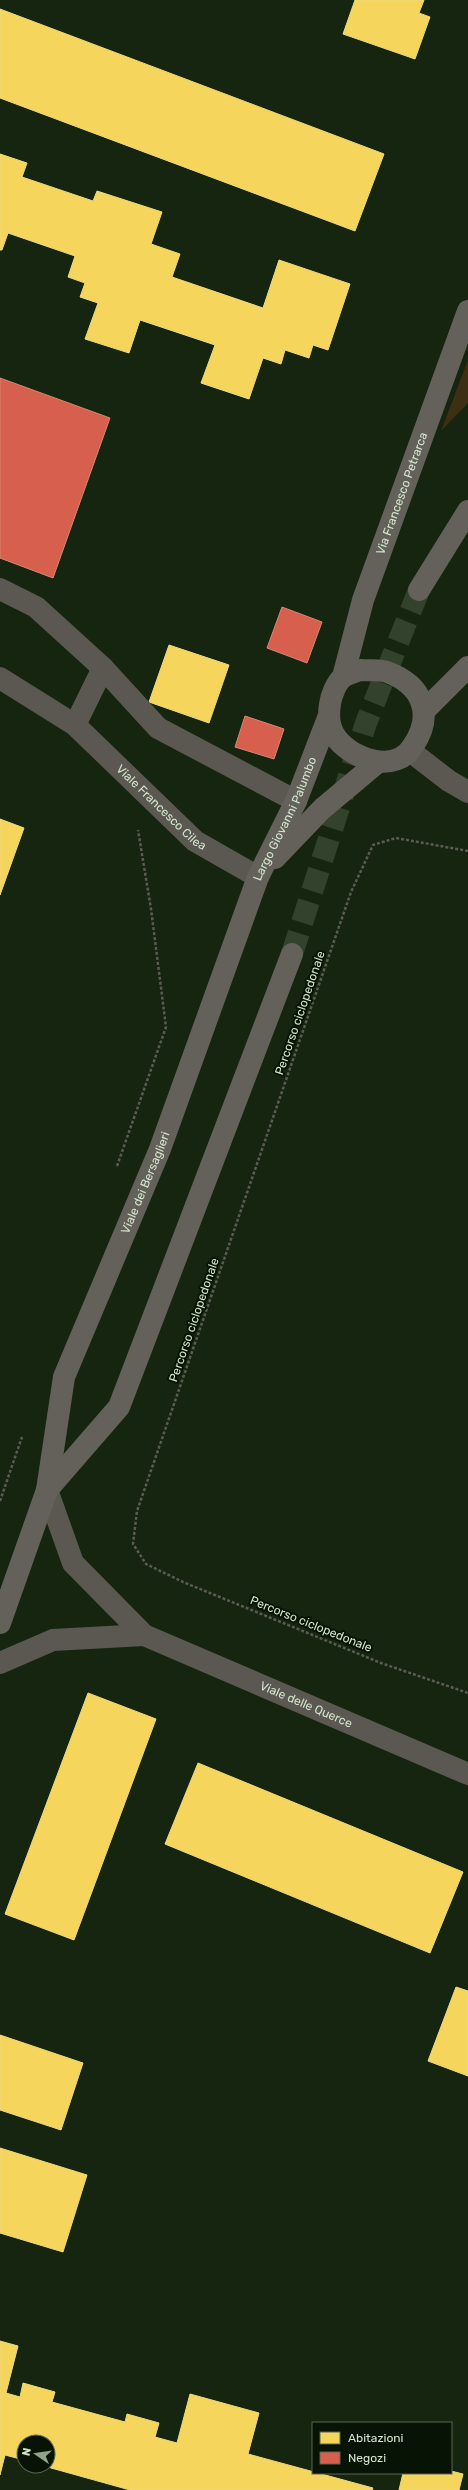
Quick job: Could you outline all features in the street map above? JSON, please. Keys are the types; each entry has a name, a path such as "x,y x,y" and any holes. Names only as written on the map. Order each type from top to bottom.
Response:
{"main road":[{"name":"Via Francesco Petrarca","path":"343,677 363,600 468,311"},
{"path":"419,590 468,511"},
{"path":"425,710 468,667"},
{"path":"343,677 360,670 387,672 414,688 425,710 422,732 410,752"},
{"name":"Largo Giovanni Palumbo","path":"258,877 296,801 328,718 331,695 343,677"},
{"name":"Largo Giovanni Palumbo","path":"328,718 336,738 354,754 378,762 394,760 410,752"},
{"name":"Largo Giovanni Palumbo","path":"258,877 322,809 378,762"},
{"name":"Viale dei Bersaglieri","path":"0,1622 47,1490 64,1378 160,1149 258,877"},
{"name":"Viale dei Bersaglieri","path":"47,1490 119,1407 292,954"}],"street":[{"path":"0,589 36,607 103,668 158,728 296,801"},
{"path":"75,725 103,668"},
{"name":"Viale Francesco Cilea","path":"0,678 75,725 195,841 258,877"},
{"path":"410,752 449,781 468,792"},
{"name":"Viale delle Querce","path":"47,1490 73,1564 144,1635 468,1774"},
{"name":"Viale delle Querce","path":"0,1663 52,1640 144,1635"}],"path":[{"path":"116,1170 166,1027 151,909 137,825"},
{"name":"Percorso ciclopedonale","path":"468,851 396,838 374,845 364,865 351,892 137,1511 133,1544 146,1564 183,1582 381,1663 468,1693"},
{"path":"0,1501 24,1433"}],"shaded area":[{"path":"468,360 468,403 441,431"}],"building: Abitazioni":[{"path":"355,0 424,0 419,13 430,17 415,59 343,34"},
{"path":"0,9 384,154 355,231 0,98"},
{"path":"0,154 27,163 22,177 93,201 97,191 162,212 151,244 180,254 172,277 263,308 279,260 350,284 328,350 313,345 309,358 285,350 281,364 263,358 249,399 201,383 215,345 140,320 129,353 85,339 98,303 80,297 85,283 68,277 75,256 8,233 2,250 0,250"},
{"path":"169,645 229,665 209,723 149,702"},
{"path":"0,819 24,828 0,895"},
{"path":"88,1693 156,1719 74,1940 5,1914"},
{"path":"198,1763 463,1872 430,1953 165,1844"},
{"path":"456,1987 468,1991 468,2076 428,2061"},
{"path":"0,2035 83,2063 61,2130 0,2110"},
{"path":"0,2148 87,2175 63,2252 0,2233"},
{"path":"0,2341 18,2346 6,2393 20,2397 23,2383 55,2392 52,2402 125,2422 127,2414 159,2423 155,2437 177,2443 190,2394 259,2413 248,2454 312,2471 312,2474 322,2474 373,2488 372,2490 130,2490 56,2469 56,2434 16,2434 16,2458 5,2455 0,2475"},
{"path":"452,2471 463,2474 459,2490 399,2490 403,2474 452,2474"}],"building: Negozi":[{"path":"0,378 110,418 53,578 0,558"},
{"path":"282,607 322,622 307,663 267,648"},
{"path":"245,716 284,729 274,759 235,747"}],"tunnel":[{"path":"292,954 366,723 419,590"}]}
